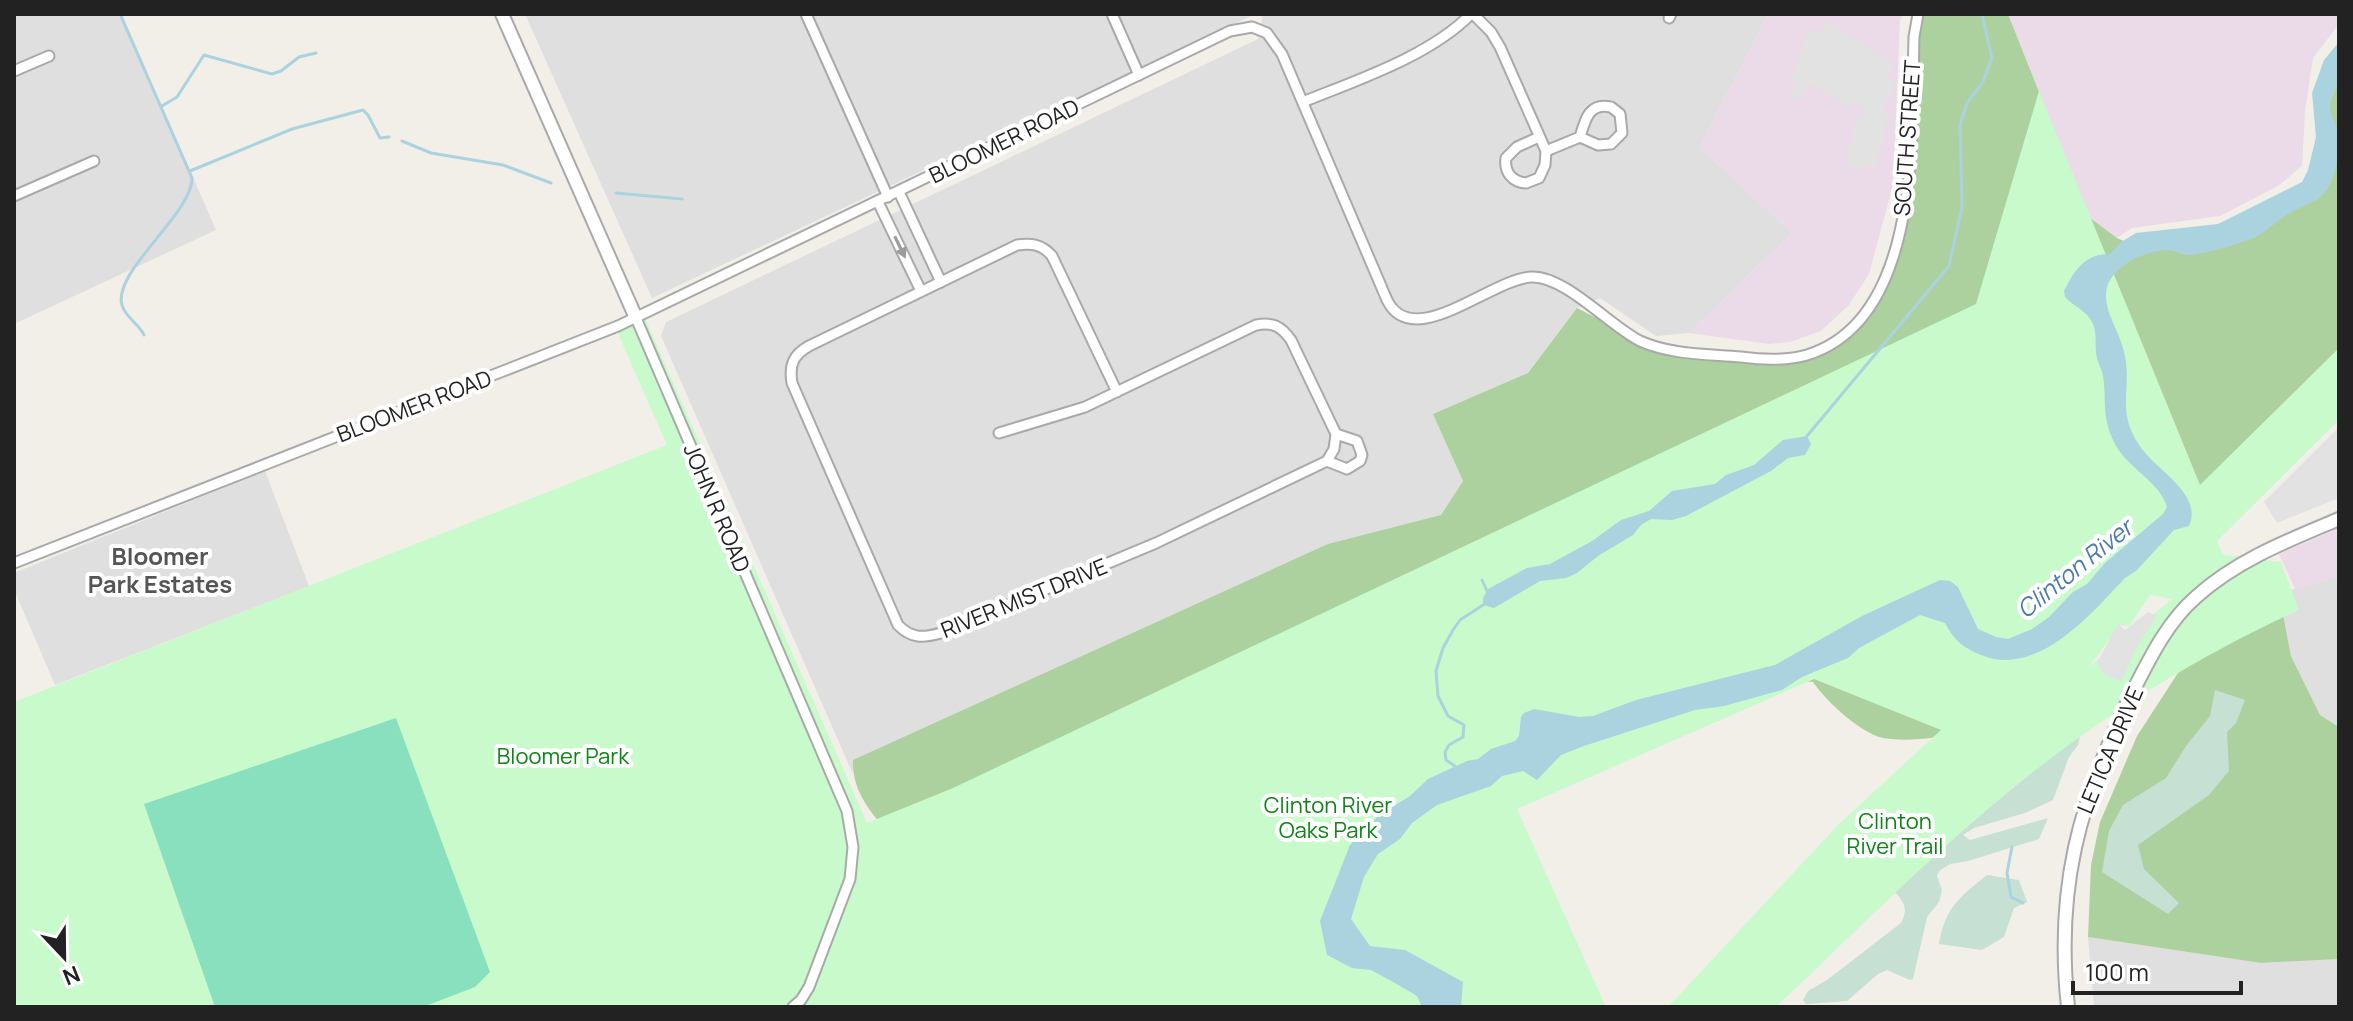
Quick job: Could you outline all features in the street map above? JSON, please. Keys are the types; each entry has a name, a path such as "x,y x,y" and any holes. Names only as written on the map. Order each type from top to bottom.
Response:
{"street":[{"name":"JOHN R ROAD","path":"502,14 847,811 853,847 850,879 809,987 793,1007"},
{"path":"806,14 921,291"},
{"path":"1112,14 1139,75"},
{"path":"1303,102 1425,49 1451,33 1472,14 1491,32 1500,47 1546,151 1543,172 1536,180 1519,183 1509,176 1505,164 1510,152 1539,137"},
{"name":"SOUTH STREET","path":"1838,340 1857,324 1873,303 1897,239 1909,177 1914,37 1918,14"},
{"name":"BLOOMER ROAD","path":"14,563 636,318 1230,31 1252,27 1273,38 1391,309 1402,318 1423,319 1517,280 1535,277 1544,278 1571,292 1633,337 1665,349 1778,359 1809,354 1838,340"},
{"path":"14,71 49,56"},
{"path":"1546,151 1580,137 1598,145 1616,141 1623,127 1620,114 1611,107 1597,107 1586,116 1580,137"},
{"path":"14,196 94,161"},
{"path":"899,192 941,282"},
{"name":"RIVER MIST DRIVE","path":"1017,245 1042,247 1052,256 1117,392 1256,325 1276,325 1291,340 1336,434 1357,441 1362,455 1360,461 1347,469 1327,461 1129,555 941,633 922,638 912,636 898,625 790,374 799,352 941,282 1017,245"},
{"path":"999,433 1067,414 1117,392"},
{"path":"1327,461 1334,449 1336,434"},
{"name":"LETICA DRIVE","path":"2068,1007 2064,964 2067,886 2075,840 2095,775 2135,688 2168,628 2215,580 2269,549 2339,519"}],"shaded area":[{"path":"14,14 122,14 216,230 14,324"},
{"path":"525,14 1255,14 652,298"},
{"path":"1263,14 1768,14 1700,147 1792,233 1689,333 1656,336 1600,298 1577,308 1528,373 1434,414 1463,481 1441,515 852,772 661,336 666,322 1258,39"},
{"path":"1768,14 1903,14 1900,20 1893,185 1869,274 1849,305 1821,331 1790,342 1769,344 1689,333 1792,233 1700,147"},
{"path":"2008,14 2339,14 2339,24 2313,58 2305,112 2302,166 2278,186 2220,216 2132,228 2117,238 2089,217"},
{"path":"1827,21 1894,64 1887,75 1895,84 1881,110 1889,113 1875,167 1867,165 1864,170 1854,169 1854,166 1845,164 1856,119 1864,118 1860,105 1854,103 1849,108 1813,83 1798,101 1789,95 1796,84 1790,81 1809,30 1820,34"},
{"path":"2339,427 2339,498 2277,523 2264,502"},
{"name":"Bloomer Park Estates","path":"265,471 309,586 55,685 16,594 14,573"},
{"path":"2339,528 2339,576 2295,589 2279,554"},
{"path":"2339,576 2339,727 2320,715 2291,656 2279,593"},
{"path":"2148,612 2157,616 2138,645 2121,682 2102,673 2097,663 2118,624 2125,630"},
{"path":"2088,937 2261,963 2339,959 2339,1007 2094,1007"}],"green space":[{"name":"Clinton River Oaks Park","path":"1918,14 2008,14 2089,217 2117,238 2135,246 2252,218 2309,179 2322,123 2339,78 2339,392 1953,735 1901,740 1874,735 1844,715 1813,682 1792,680 812,1007 890,835 859,792 853,760 1328,544 1441,515 1463,481 1433,414 1528,373 1577,308 1642,341 1665,349 1789,358 1838,340 1881,287 1904,208"},
{"path":"2039,91 2200,485 2339,348 2339,420 2217,541 2223,555 2281,562 2299,610 2176,674 2061,750 1961,832 1776,1007 1668,1007 1838,825 1941,730 1814,679 1517,809 1605,1005 1603,1007 14,1007 14,702 667,445 616,329 644,316 867,823 953,788 1976,304","holes":["2150,595 2172,599 2089,667 2120,625 2129,626"]},
{"path":"2279,593 2291,656 2320,715 2339,727 2339,959 2261,963 2088,937 2091,865 2100,822 2137,736 2187,659"},
{"path":"2215,690 2245,700 2236,723 2227,732 2229,771 2209,795 2138,845 2144,869 2179,903 2168,914 2102,872 2109,831 2123,805 2166,778 2210,716"},
{"path":"396,718 490,972 475,987 423,1007 215,1007 144,804"},
{"path":"2081,731 2078,745 2069,757 2053,800 2025,813 1974,828 1963,835 1970,840 2048,818 2039,839 1950,864 1939,871 1937,876 1942,890 1939,902 1927,917 1913,979 1887,970 1847,1001 1806,1004 1803,1000 1808,991 1901,923 1904,907 1896,893 1877,901"},
{"path":"1987,875 2019,880 2027,902 2014,908 2004,937 1982,950 1939,944 1945,921 1955,904"}],"water":[{"path":"2339,42 2339,78 2330,106 2337,129 2338,154 2333,177 2320,198 2288,214 2249,240 2195,254 2166,250 2140,256 2116,272 2107,287 2108,310 2126,360 2128,421 2149,458 2185,494 2192,515 2189,526 2174,530 2079,625 2042,650 2022,658 2002,660 1981,655 1959,642 1945,623 1920,615 1859,648 1848,658 1802,677 1782,690 1724,706 1695,710 1584,746 1561,755 1537,780 1523,771 1502,776 1491,786 1437,805 1412,823 1400,839 1378,854 1364,877 1351,919 1370,946 1405,950 1463,982 1461,1007 1422,1007 1417,996 1395,983 1371,970 1352,968 1327,955 1320,921 1350,845 1379,815 1410,796 1428,779 1515,741 1524,713 1534,709 1579,717 1593,716 1636,700 1775,665 1862,616 1940,580 1950,581 1958,587 1978,629 2008,639 2032,629 2049,617 2073,592 2087,584 2105,563 2163,514 2167,507 2157,489 2127,460 2114,442 2106,416 2094,326 2087,315 2065,297 2064,291 2072,276 2087,260 2110,254 2121,242 2136,233 2218,224 2302,182 2316,137 2312,93 2324,60"},
{"path":"1807,436 1811,444 1805,455 1788,458 1771,471 1686,516 1672,520 1651,519 1577,573 1566,578 1540,581 1494,608 1483,605 1488,589 1527,568 1550,564 1592,541 1621,520 1649,511 1672,491 1715,484 1726,475 1754,465 1783,440"}],"waterway":[{"path":"120,14 192,178 189,192 180,208 140,260 122,292 124,309 144,335"},
{"path":"1807,436 1949,266 1962,207 1960,125 1967,103 1983,82 1992,58 1982,14"},
{"path":"162,106 177,97 204,55 272,74 299,57 316,53"},
{"path":"190,171 292,129 363,110 380,138 389,137"},
{"path":"402,141 431,153 503,165 551,183"},
{"path":"616,193 682,199"},
{"path":"1482,580 1487,591"},
{"path":"1455,766 1446,760 1445,752 1449,745 1463,737 1464,725 1448,716 1438,696 1436,671 1443,648 1460,620 1483,605"},
{"path":"2012,847 2007,873 2011,897 2023,903"}],"district":[{"name":"Bloomer Park Estates","path":"160,569"}],"water label":[{"name":"Clinton River","path":"2074,568"}],"park label":[{"name":"Bloomer Park","path":"563,756"},
{"name":"Clinton River Trail","path":"1895,834"}]}
